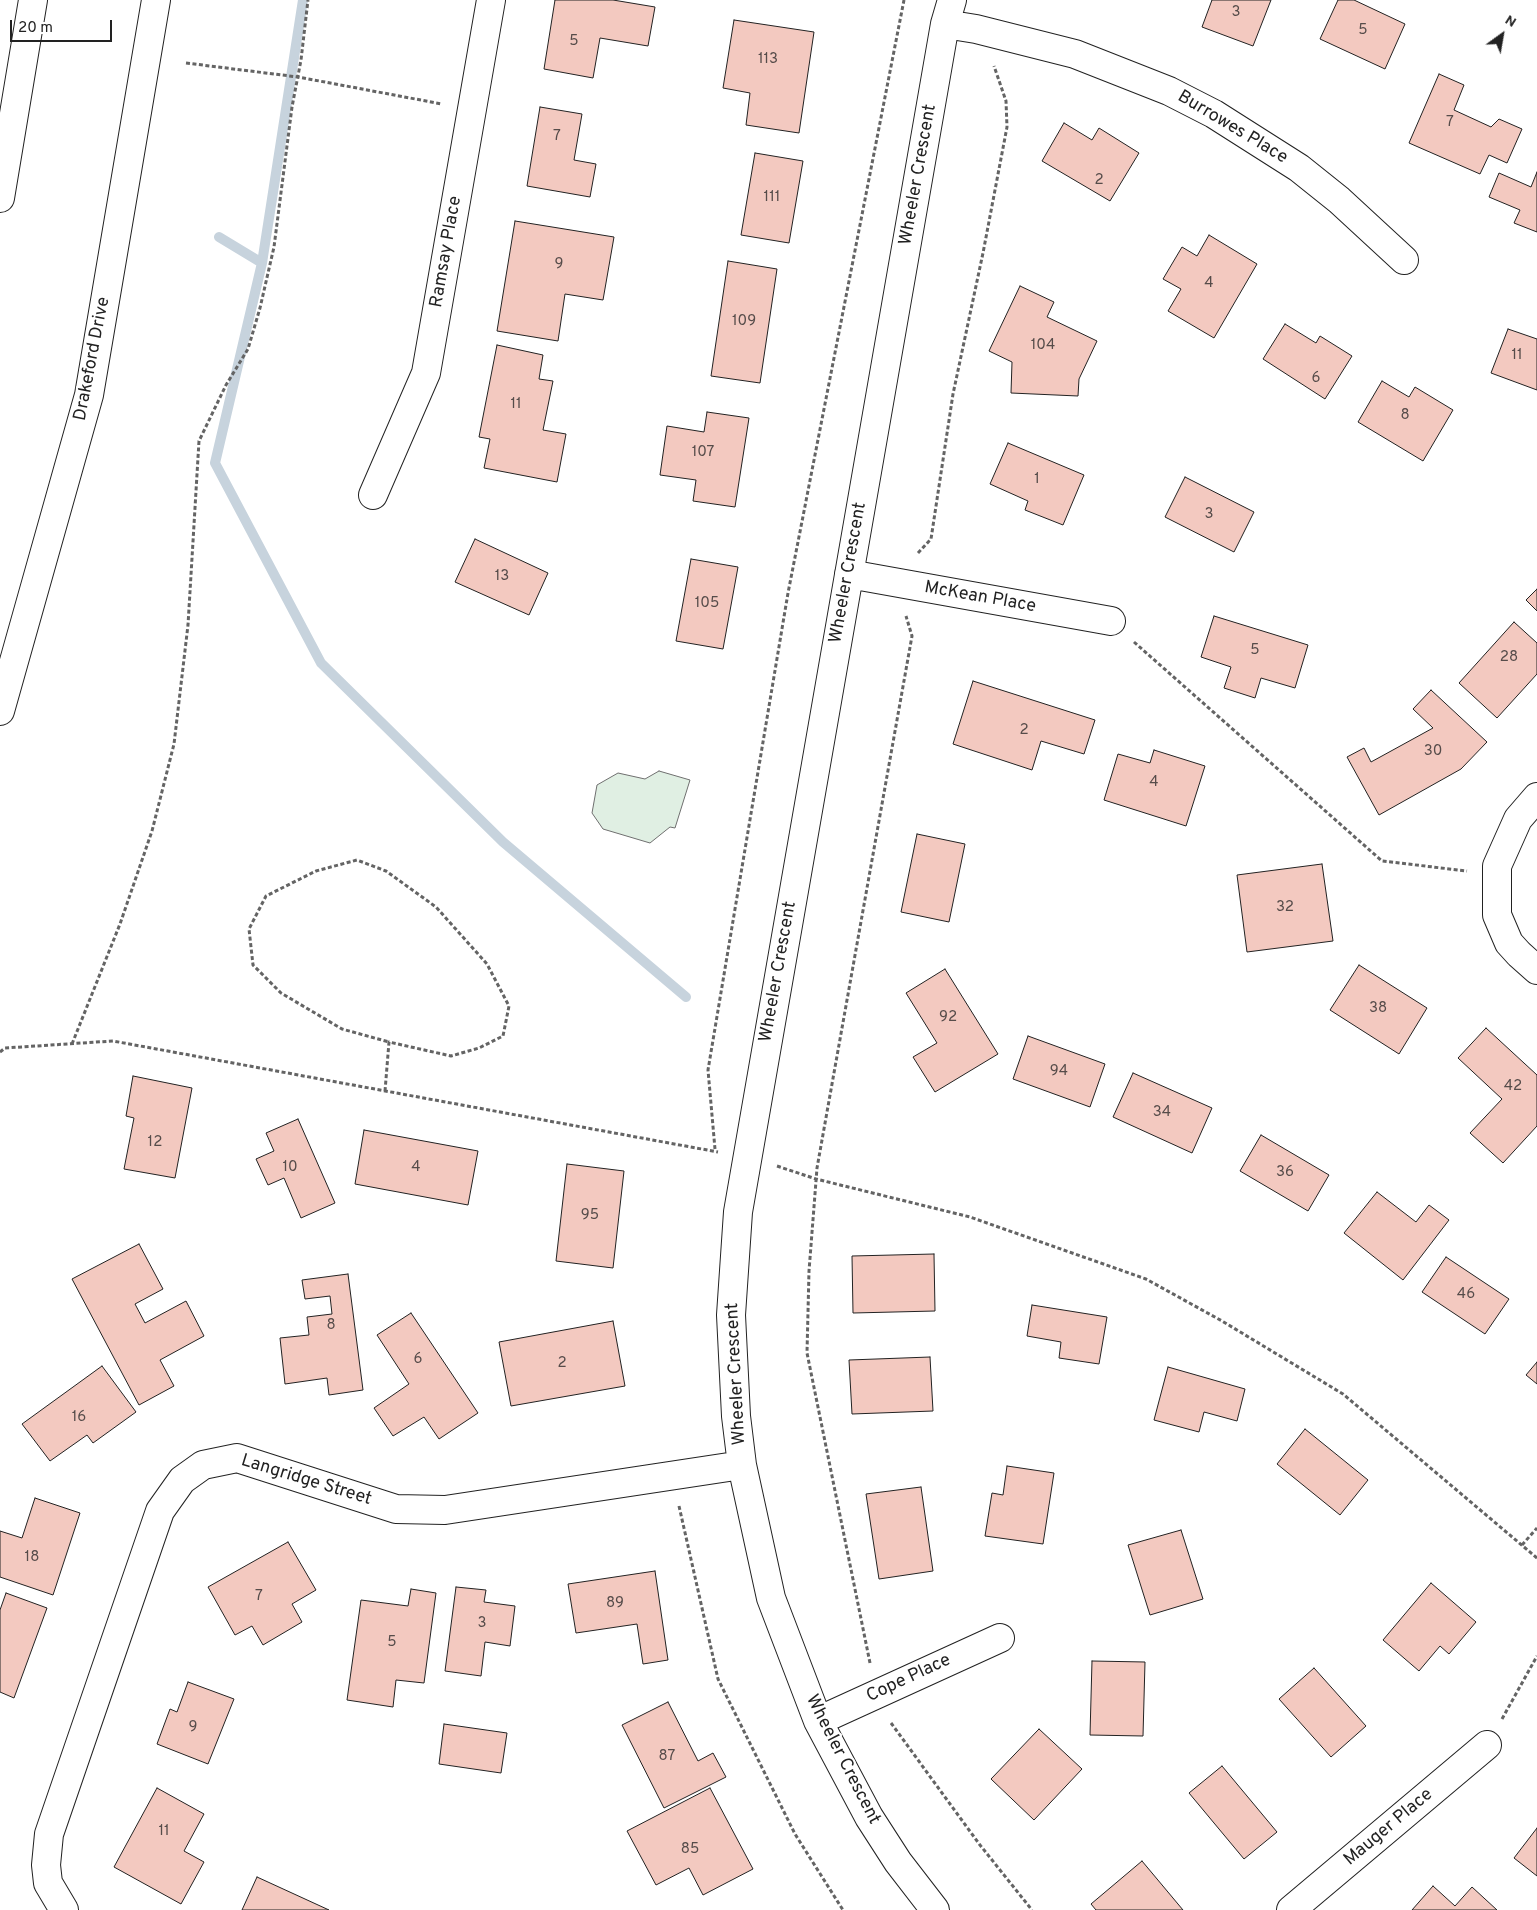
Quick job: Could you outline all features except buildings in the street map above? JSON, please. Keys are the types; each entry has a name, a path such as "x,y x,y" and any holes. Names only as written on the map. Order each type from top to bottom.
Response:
{"main road":[{"path":"0,198 33,0"},
{"name":"Drakeford Drive","path":"0,711 89,395 156,0"},
{"name":"Ramsay Place","path":"373,495 426,373 491,0"},
{"name":"Burrowes Place","path":"948,12 976,29 1075,54 1170,91 1214,114 1299,168 1339,200 1404,260"},
{"name":"Wheeler Crescent","path":"936,1910 898,1862 869,1817 818,1721 771,1598 742,1465 736,1416 731,1315 738,1212 948,12"},
{"name":"McKean Place","path":"849,574 1111,621"},
{"path":"1537,797 1518,818 1497,866 1497,915 1509,943 1537,970"},
{"name":"Langridge Street","path":"64,1910 48,1883 46,1865 49,1834 160,1512 182,1480 203,1465 237,1458 396,1509 445,1510 742,1465"},
{"name":"Cope Place","path":"818,1721 1000,1638"},
{"name":"Mauger Place","path":"1291,1910 1487,1746"}],"path":[{"path":"72,1044 120,924 152,831 174,744 188,625 198,441 226,385 248,349 260,308 274,247 308,0"},
{"path":"0,1052 5,1048 114,1041 716,1151 708,1070 788,594 904,0"},
{"path":"912,560 931,539 953,394 1007,127 1006,102 992,59"},
{"path":"186,63 298,77 472,110"},
{"path":"872,1669 807,1353 809,1271 816,1179 912,636 904,611"},
{"path":"1111,621 1382,861 1497,875"},
{"path":"357,860 386,871 436,907 487,964 509,1006 503,1036 479,1048 451,1056 389,1042 342,1029 281,993 253,965 250,928 266,896 316,871 357,860"},
{"path":"385,1091 389,1042"},
{"path":"774,1165 816,1179 970,1217 1146,1279 1222,1321 1343,1394 1537,1558"},
{"path":"678,1500 718,1679 795,1834 843,1910"},
{"path":"1522,1545 1537,1528"},
{"path":"1487,1746 1537,1656"},
{"path":"890,1720 980,1845 1032,1910"}],"green space":[{"path":"659,771 690,780 675,828 670,827 650,843 603,829 592,813 597,785 618,773 645,779"}],"waterway":[{"path":"262,263 303,0"},
{"path":"219,237 262,263 215,463 321,663 503,842 686,997"}]}
